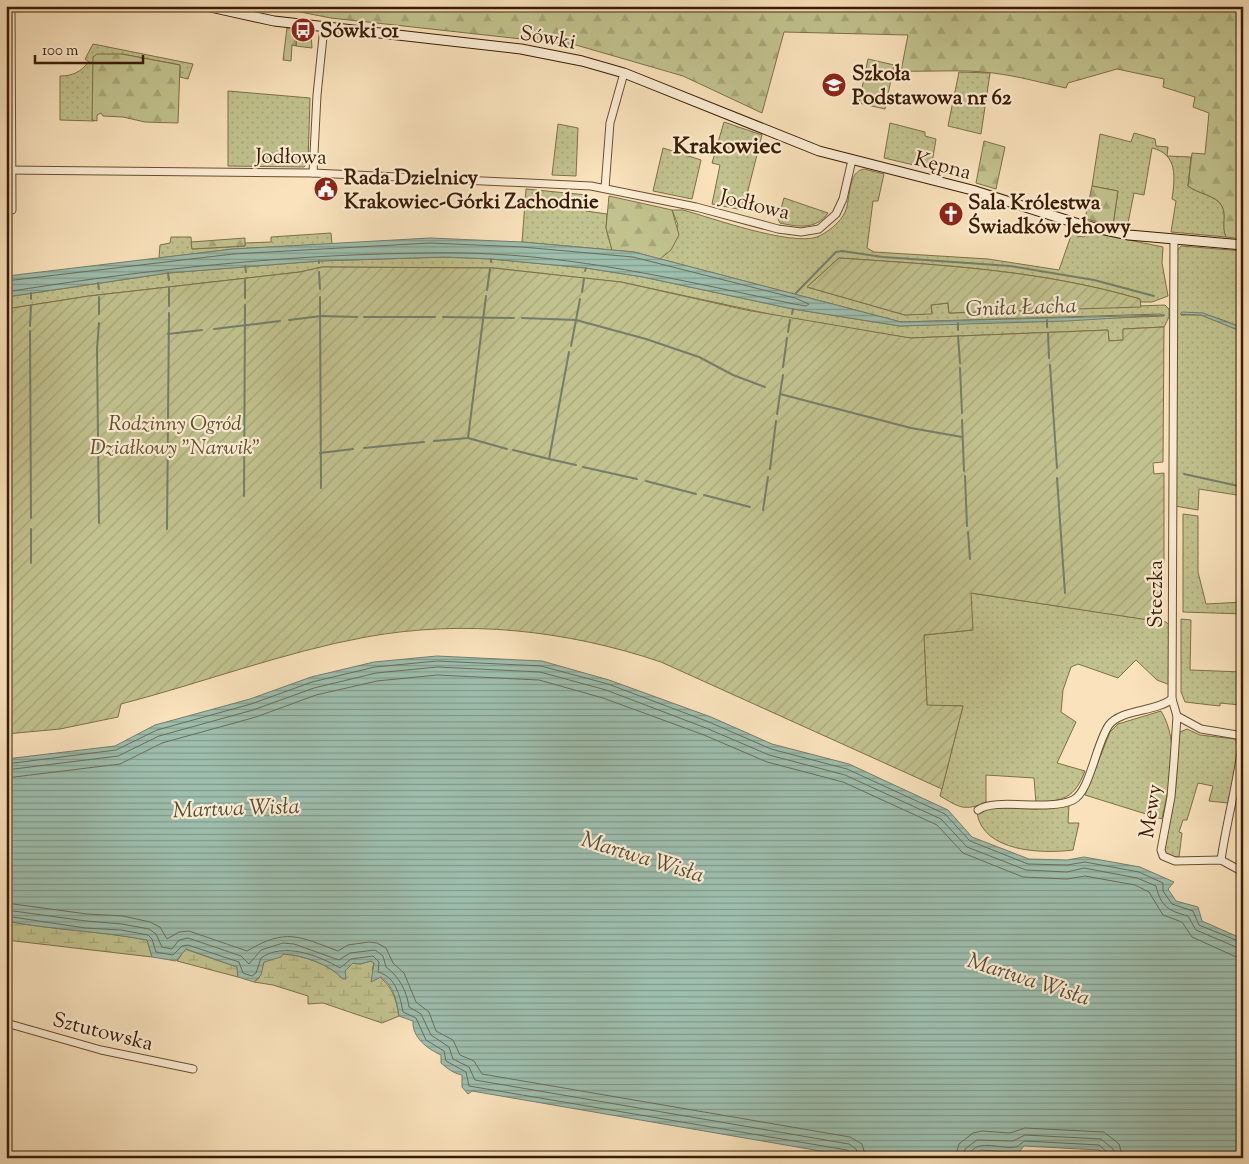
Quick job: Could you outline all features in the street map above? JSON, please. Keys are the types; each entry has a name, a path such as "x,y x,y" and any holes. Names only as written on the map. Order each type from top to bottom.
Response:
{"street":[{"path":"11,6 9,170 12,210"},
{"name":"Sówki","path":"206,6 274,21 521,49 582,61 624,73 727,115"},
{"path":"314,173 316,95 324,27"},
{"path":"605,188 610,123 624,73"},
{"name":"Kępna","path":"727,115 797,143 852,160 972,190 1082,225 1129,235 1243,245"},
{"name":"Jodłowa","path":"9,170 314,173 605,188 696,207 784,230 810,232 819,229 836,214 852,160"},
{"name":"Steczka","path":"1174,239 1172,699 1177,716"},
{"path":"978,810 991,806 1034,806 1073,800 1082,790 1099,742 1111,723 1122,716 1164,705 1172,699"},
{"path":"1177,716 1201,730 1243,736 1241,764 1226,823 1221,860"},
{"name":"Mewy","path":"1177,716 1171,797 1162,839 1162,853 1170,860 1221,860 1243,872"},
{"name":"Sztutowska","path":"6,1023 101,1050 193,1069"}],"green space":[{"path":"269,6 1243,6 1243,239 1226,237 1222,206 1216,199 1188,186 1192,153 1205,154 1209,113 1193,107 1195,97 1163,87 1164,79 1117,69 1068,83 1066,88 1012,76 982,72 901,71 908,35 784,32 762,113 683,76 576,45 331,18"},
{"path":"287,28 297,29 296,46 292,45 291,61 283,60"},
{"path":"297,29 311,34 312,48 296,46"},
{"path":"93,44 193,64 188,79 180,77 180,65 122,54 92,120 94,121 60,120 60,76 73,74 86,65 89,62 85,59"},
{"path":"97,54 122,54 180,65 178,123 145,122 123,117 103,116 101,113 97,115 97,121 92,120 93,57"},
{"path":"868,59 894,65 885,109 859,103"},
{"path":"959,72 990,73 981,134 948,126"},
{"path":"228,91 310,98 308,163 304,167 228,166"},
{"path":"724,122 762,135 743,210 712,204 720,165 712,163"},
{"path":"890,123 925,132 925,136 936,139 931,169 884,158"},
{"path":"558,124 578,128 576,176 552,175"},
{"path":"1134,133 1155,139 1156,146 1168,147 1167,156 1152,148 1144,195 1134,193 1127,228 1113,225 1118,191 1092,186 1100,134 1131,142"},
{"path":"984,141 1005,147 996,189 976,183"},
{"path":"663,148 701,160 692,199 653,191"},
{"path":"1167,156 1191,157 1188,186 1216,199 1222,206 1226,237 1171,232 1176,201 1172,199 1173,168"},
{"path":"864,169 884,174 878,201 873,201 867,248 874,252 988,259 1059,270 1073,230 1077,236 1084,237 1090,232 1163,247 1162,263 1168,296 1152,302 1140,302 1140,299 1103,289 1028,275 953,266 839,258 807,287 905,315 932,313 931,305 948,303 949,313 1165,305 1169,309 1169,317 1164,327 1123,329 1124,340 1109,341 1108,330 910,338 797,320 621,282 493,268 322,267 300,272 89,296 6,309 6,297 168,273 319,261 445,257 491,259 586,268 643,277 793,309 900,326 1164,316 1160,314 901,322 660,259 678,225 672,210 683,210 770,235 805,239 817,237 833,227 843,216 847,207 852,180 859,171"},
{"path":"1092,186 1118,191 1113,225 1085,219"},
{"path":"526,189 587,195 586,211 607,214 606,228 612,250 522,242"},
{"path":"609,196 672,210 679,235 671,250 660,259 634,252 612,250 606,228"},
{"path":"784,198 828,213 812,225 793,226 780,223 778,219"},
{"path":"331,233 332,244 233,249 159,258 160,245 170,243 171,237 191,237 192,249 245,246 245,243 271,242 271,237"},
{"path":"245,238 245,246 192,249 191,242"},
{"path":"1181,246 1243,251 1243,328 1205,315 1189,314 1181,315 1201,315 1243,332 1243,496 1199,489 1198,510 1175,506 1177,251"},
{"path":"839,258 953,266 1066,281 1140,299 1141,307 949,313 948,303 931,305 932,314 905,315 807,287"},
{"name":"Rodzinny Ogród Działkowy \"Narwik\"","path":"322,267 493,268 621,282 746,310 910,338 1108,330 1109,341 1123,340 1123,329 1164,327 1163,462 1153,463 1154,474 1164,473 1164,560 1155,621 971,593 973,630 924,635 927,705 963,706 942,789 661,662 589,642 515,631 440,629 403,632 335,643 121,704 118,717 60,729 6,734 6,309 89,296 300,272"},
{"path":"1183,514 1198,516 1198,572 1206,604 1243,602 1243,614 1183,612"},
{"path":"970,593 1166,622 1169,625 1170,685 1157,680 1136,660 1118,678 1078,664 1071,667 1063,690 1061,712 1076,722 1057,763 1085,771 1072,793 1061,799 1036,803 1034,778 986,775 986,802 972,807 962,807 940,796 963,706 927,706 924,635 972,630"},
{"path":"1181,619 1191,620 1190,670 1243,672 1243,691 1240,705 1220,703 1220,706 1185,702 1181,692"},
{"path":"1161,711 1171,737 1172,750 1170,778 1162,819 1085,795 1110,732 1118,724"},
{"path":"1187,729 1200,735 1235,739 1238,746 1238,762 1228,803 1209,801 1213,786 1198,783 1187,820 1183,820 1179,832 1182,833 1179,857 1168,856 1164,851 1176,784 1179,738 1180,732"},
{"path":"1069,804 1068,823 1079,823 1073,850 1031,850 1016,848 1002,843 990,836 982,826 977,813 986,807 1036,809"},
{"path":"6,921 147,940 152,957 6,940"},
{"path":"185,949 237,967 238,977 177,961"},
{"path":"282,954 315,961 331,969 343,979 345,971 353,963 360,964 371,961 374,963 372,970 391,990 396,1001 399,1016 382,1023 323,1003 308,1004 308,996 273,985 254,982 259,978 264,962"}],"water":[{"name":"Gniła Łacha","path":"430,238 522,242 634,252 901,322 1165,315 1067,321 900,326 793,309 643,277 586,268 491,259 445,257 319,261 168,273 6,297 7,276 233,249"},
{"path":"1182,312 1203,313 1243,328 1243,332 1201,315 1180,314"},
{"name":"Martwa Wisła","path":"437,656 542,661 609,680 711,717 772,744 849,764 948,810 972,837 1029,859 1067,860 1084,857 1140,867 1174,882 1168,889 1176,901 1198,907 1202,921 1243,939 1243,1158 1104,1156 1099,1150 1024,1146 1018,1153 981,1150 972,1158 861,1158 472,1091 468,1094 462,1087 462,1075 453,1072 441,1063 441,1055 431,1050 418,1038 413,1027 413,1021 399,1016 394,995 389,985 381,977 371,982 374,963 371,961 360,964 353,963 345,971 346,979 343,979 331,969 315,961 283,954 281,957 264,962 261,975 254,982 238,977 237,967 186,949 176,961 152,957 147,940 6,921 6,759 115,746 155,725 250,699 311,677 374,662"}],"waterway":[{"path":"796,293 836,252 842,251 883,257 1010,266 1094,280 1154,296"},
{"path":"245,266 246,272"},
{"path":"487,290 490,269"},
{"path":"319,272 320,289"},
{"path":"168,273 169,280"},
{"path":"582,292 584,279"},
{"path":"245,280 245,298"},
{"path":"98,283 99,289"},
{"path":"169,287 169,306"},
{"path":"31,293 31,299"},
{"path":"434,441 468,438 486,296"},
{"path":"99,297 99,314"},
{"path":"320,297 321,488"},
{"path":"571,346 580,299"},
{"path":"244,496 245,305"},
{"path":"30,326 31,306"},
{"path":"792,314 793,309"},
{"path":"167,529 169,313"},
{"path":"289,320 321,316 357,317"},
{"path":"364,317 435,317"},
{"path":"443,317 514,318"},
{"path":"522,318 576,320 646,339 699,357 733,375 765,387"},
{"path":"788,332 790,320"},
{"name":"Gniła Łacha","path":"1047,320 1047,327"},
{"path":"214,329 280,321"},
{"path":"99,323 97,349 99,523"},
{"name":"Gniła Łacha","path":"958,323 958,330"},
{"path":"168,334 202,330"},
{"path":"30,331 31,518"},
{"path":"1048,333 1049,358"},
{"path":"958,336 960,363"},
{"path":"783,367 787,338"},
{"path":"513,450 549,459 569,352"},
{"path":"1050,365 1057,468"},
{"path":"960,368 962,413"},
{"path":"783,375 780,394 911,428 962,437"},
{"path":"777,414 780,394"},
{"path":"962,420 964,471"},
{"path":"770,469 776,421"},
{"path":"468,438 507,449"},
{"path":"364,448 424,442"},
{"path":"320,453 353,449"},
{"path":"549,459 576,465"},
{"path":"583,467 637,479"},
{"path":"1184,474 1243,487"},
{"path":"965,476 967,526"},
{"path":"763,510 768,477"},
{"path":"1057,478 1065,593"},
{"path":"646,481 696,494"},
{"path":"704,495 750,507"},
{"path":"31,529 31,563"},
{"path":"968,532 970,559"}],"place":[{"name":"Sówki 01","path":"303,30"},
{"name":"Szkoła Podstawowa nr 62","path":"834,85"},
{"name":"Rada Dzielnicy Krakowiec-Górki Zachodnie","path":"326,189"},
{"name":"Sala Królestwa Świadków Jehowy","path":"951,214"}],"district":[{"name":"Krakowiec","path":"727,145"}]}
